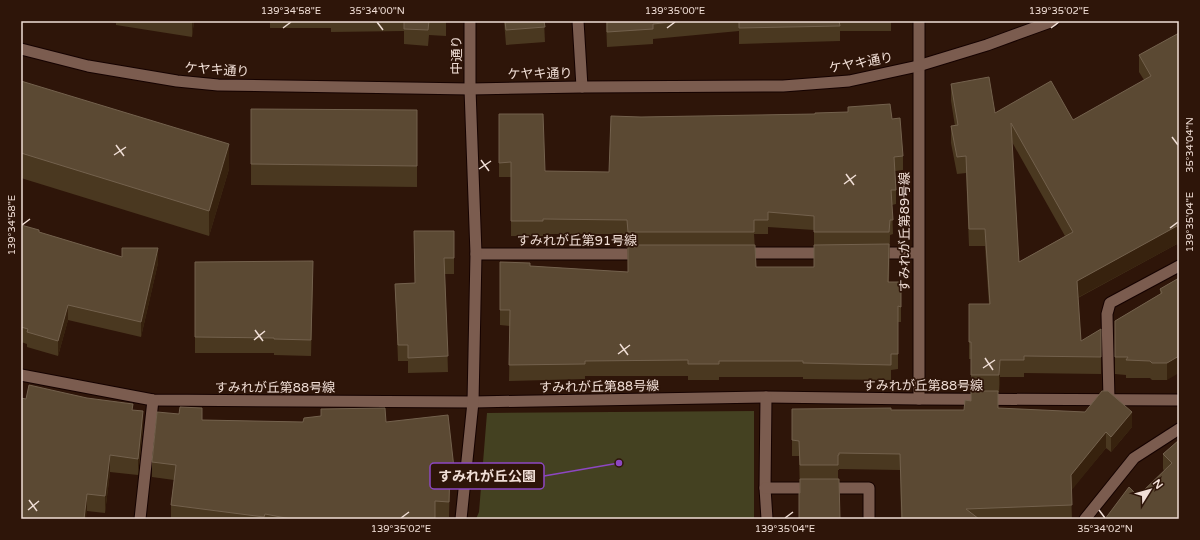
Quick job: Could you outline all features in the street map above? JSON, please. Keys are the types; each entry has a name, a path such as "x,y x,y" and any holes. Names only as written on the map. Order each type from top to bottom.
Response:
{"street":[{"name":"中通り","path":"461,519 473,402 476,254 470,88 470,21"},
{"path":"578,21 582,86"},
{"name":"すみれが丘第89号線","path":"918,399 919,21"},
{"name":"ケヤキ通り","path":"21,49 88,66 177,81 218,85 470,88 582,86 783,86 849,81 918,66 987,45 1053,21"},
{"path":"863,253 918,252"},
{"path":"729,253 839,253"},
{"name":"すみれが丘第91号線","path":"476,254 650,254"},
{"path":"1109,400 1107,314 1110,303 1179,266"},
{"name":"すみれが丘第88号線","path":"21,375 153,400 473,402 766,397 1179,400"},
{"path":"766,397 766,519"},
{"path":"140,519 153,400"},
{"path":"1085,519 1134,458 1179,429"},
{"path":"765,488 869,488 869,519"}],"shaded area":[{"path":"754,411 754,519 476,519 479,512 487,413"}],"building":[{"path":"404,21 429,21 428,30 404,29"},
{"path":"505,21 544,21 545,27 506,30"},
{"path":"607,21 682,21 653,24 653,29 607,32"},
{"path":"739,21 839,21 840,26 739,28"},
{"path":"1179,33 1179,230 1177,226 1077,281 1081,341 1101,329 1101,357 1024,356 1024,360 1000,360 999,375 971,375 969,304 990,304 985,229 969,229 966,156 957,157 951,126 958,125 951,84 989,77 995,113 1051,81 1073,120 1151,76 1139,55","holes":["1011,123 1073,232 1019,262"]},
{"path":"21,81 229,144 209,211 21,153"},
{"path":"890,104 892,119 900,118 903,156 894,157 896,190 891,190 893,220 890,220 889,232 814,232 814,216 768,212 768,220 754,220 754,232 628,232 627,220 543,219 543,221 511,221 511,162 499,163 499,114 543,114 545,171 609,172 611,116 641,117 815,114 848,112 848,107"},
{"path":"251,109 417,110 417,166 251,164"},
{"path":"21,225 39,230 39,232 122,257 122,248 158,248 141,322 68,305 58,341 27,332 28,329 21,327"},
{"path":"414,231 454,231 454,258 444,258 448,356 408,358 408,345 398,345 395,284 415,283"},
{"path":"889,244 888,282 901,282 901,307 898,306 898,354 891,354 891,365 803,363 803,361 719,361 719,364 688,364 688,360 585,361 585,364 509,365 510,310 500,310 500,262 530,263 530,266 628,272 628,245 755,245 756,267 814,267 814,245"},
{"path":"313,261 311,340 195,337 195,262"},
{"path":"1179,278 1179,356 1167,363 1126,360 1128,357 1115,357 1115,321 1162,293 1160,289"},
{"path":"29,385 87,398 133,404 132,410 143,411 138,459 110,455 105,496 87,494 84,519 21,519 21,398 26,399"},
{"path":"971,391 998,391 998,408 1085,412 1102,391 1108,391 1132,412 1111,437 1106,432 1071,475 1072,505 966,509 979,519 902,519 900,454 839,453 838,465 800,465 799,441 792,440 792,409 891,408 891,410 964,410 965,400 971,401"},
{"path":"180,407 202,408 202,420 303,422 304,418 321,416 321,409 385,408 386,422 448,415 454,468 450,468 449,502 435,501 435,519 291,519 265,514 264,517 171,505 176,465 152,462 157,412 179,414"},
{"path":"1179,440 1179,519 1105,519 1129,487 1138,496 1172,463 1163,454"},
{"path":"800,479 839,479 840,519 799,519"}],"place":[{"name":"すみれが丘公園","path":"619,463"}]}
